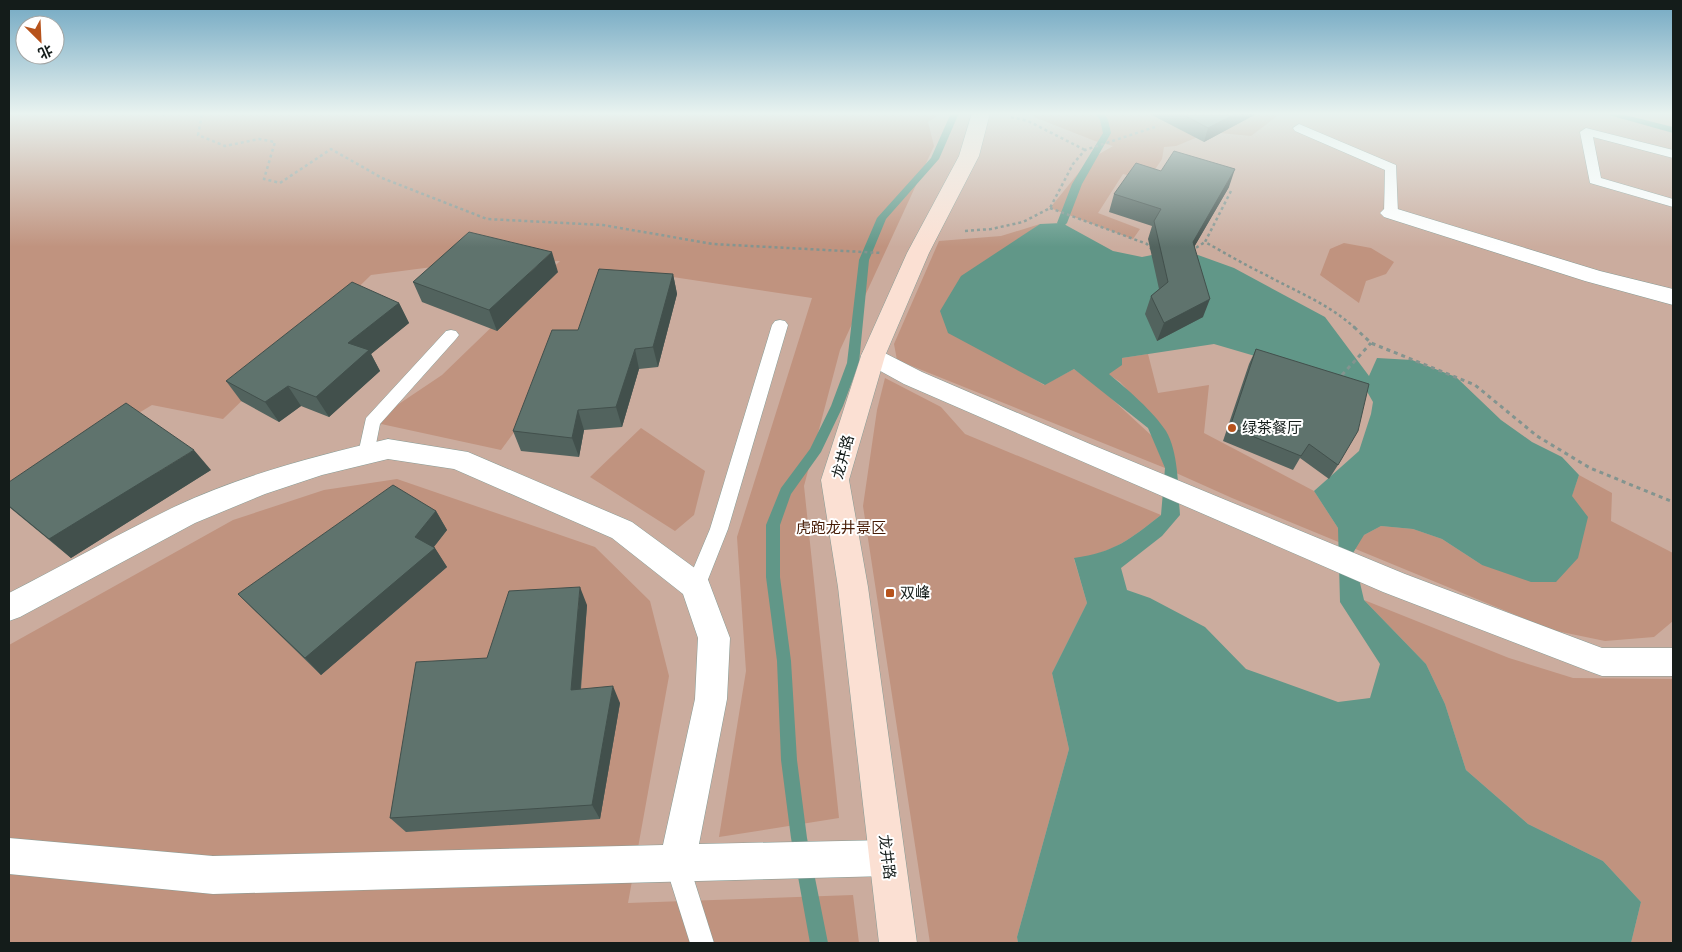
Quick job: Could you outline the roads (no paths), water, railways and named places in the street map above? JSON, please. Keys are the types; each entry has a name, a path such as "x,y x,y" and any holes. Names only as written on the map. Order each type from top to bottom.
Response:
{"street":[{"name":"龙井路","path":"898,943 853,587 835,480 873,356 928,234 968,157"},
{"path":"1391,213 1466,238 1673,298"},
{"path":"873,356 913,378 1080,452 1403,587 1602,662 1673,662"},
{"path":"9,608 185,515 255,486 388,449 458,460 622,530 696,586 714,638 711,699 677,864"},
{"path":"9,856 213,875 887,858"}],"lane":[{"path":"1367,157 1391,168 1391,213"},
{"path":"1591,157 1595,180 1673,203"},
{"path":"696,586 719,529 780,325"},
{"path":"368,454 372,422 451,334"},
{"path":"677,864 702,943"}],"waterway":[{"path":"819,943 799,838 789,760 784,661 773,577 773,525 785,492 815,452 837,406 853,363 864,260 882,218 936,157"},
{"path":"1062,223 1077,184 1093,157"}],"place":[{"name":"绿茶餐厅","path":"1232,428"},
{"name":"双峰","path":"890,593"}],"park label":[{"name":"虎跑龙井景区","path":"841,528"}]}
